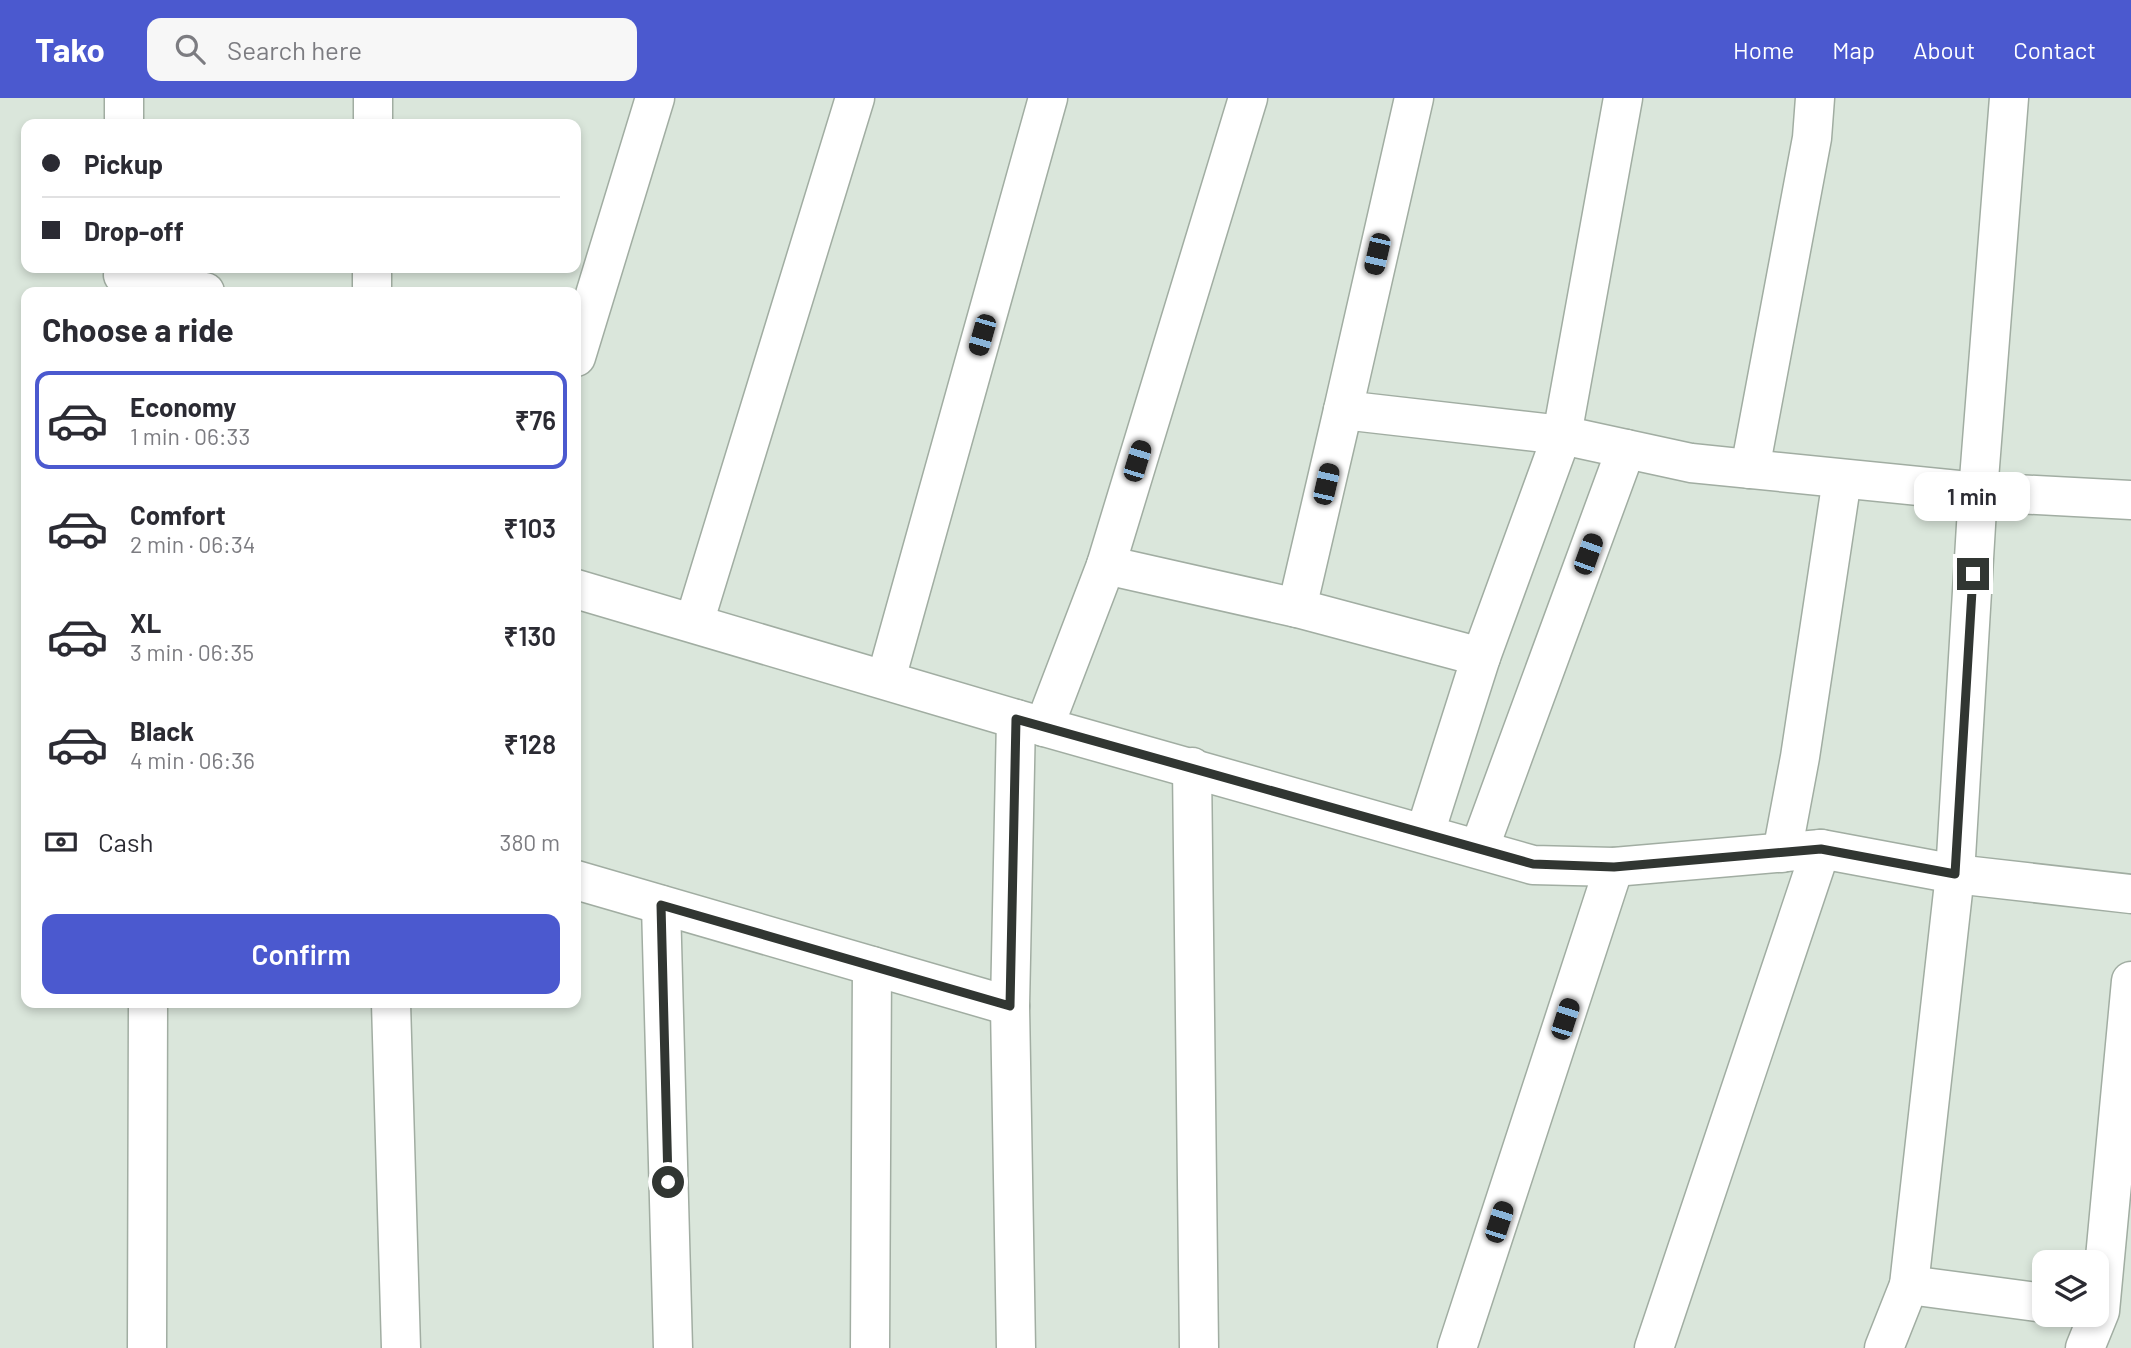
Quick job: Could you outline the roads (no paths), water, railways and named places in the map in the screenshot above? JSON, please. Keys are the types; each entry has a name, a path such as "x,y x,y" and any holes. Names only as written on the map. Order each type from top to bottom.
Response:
{"street":[{"path":"124,98 124,119"},
{"path":"373,98 373,119"},
{"path":"581,341 655,98"},
{"path":"694,623 855,98"},
{"path":"886,678 1048,98"},
{"path":"1016,1348 1010,1006 1030,723 1106,565 1248,98"},
{"path":"1297,608 1414,98"},
{"path":"1424,833 1481,657 1562,435 1623,98"},
{"path":"1749,469 1812,138 1815,98"},
{"path":"1884,1348 1909,1285 1955,874 1978,492 2009,98"},
{"path":"123,278 176,287"},
{"path":"1343,410 1562,435 1691,463 1978,492 2131,500"},
{"path":"1479,849 1626,449"},
{"path":"1782,853 1842,479"},
{"path":"1106,565 1297,608 1481,657"},
{"path":"581,590 886,678 1030,723 1533,864 1614,867 1821,849 1955,874 2131,894"},
{"path":"1192,767 1199,1348"},
{"path":"1654,1348 1821,849"},
{"path":"1457,1348 1614,867"},
{"path":"581,881 1010,1006"},
{"path":"661,905 673,1348"},
{"path":"870,1348 872,966"},
{"path":"2109,1312 2131,981"},
{"path":"147,1348 148,1008"},
{"path":"391,1008 401,1348"},
{"path":"1909,1285 2032,1301"},
{"path":"2085,1348 2099,1327"}]}
